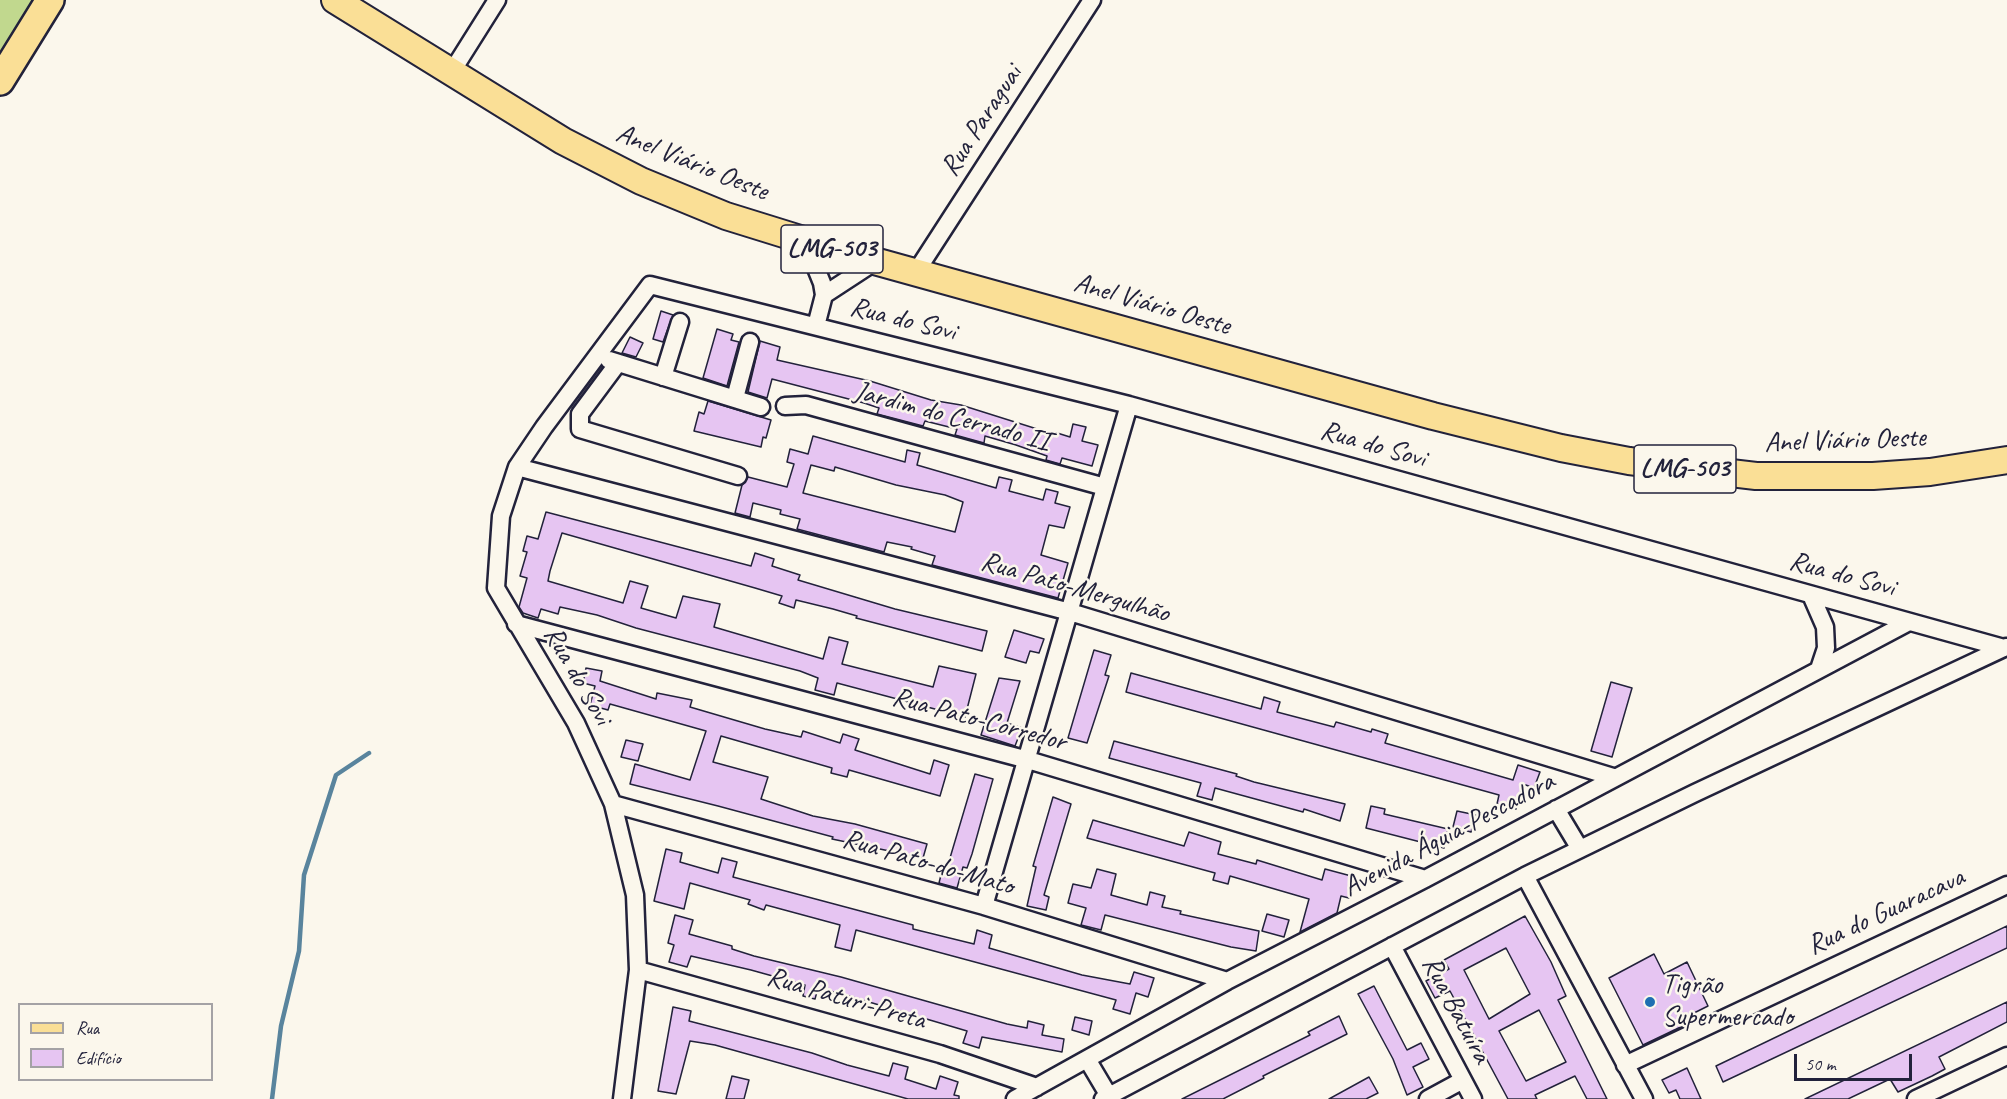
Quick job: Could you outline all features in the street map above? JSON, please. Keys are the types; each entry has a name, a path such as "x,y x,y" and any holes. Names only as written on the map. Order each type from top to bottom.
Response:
{"highway":[{"path":"0,81 50,0"}],"main road":[{"name":"Anel Viário Oeste","path":"335,0 563,141 641,181 726,216 805,241 1433,416 1550,445 1629,461 1756,476 1819,477 1930,472 2007,460"}],"street":[{"path":"451,73 497,0"},
{"name":"Rua Paraguai","path":"916,272 1092,0"},
{"path":"805,241 819,274 824,295 816,326"},
{"path":"824,295 876,261"},
{"name":"Rua do Sovi","path":"622,1099 638,970 635,895 613,804 576,723 496,588 501,516 518,467 650,285 1129,405 2005,648"},
{"path":"663,377 680,322"},
{"path":"735,398 750,342"},
{"path":"597,356 760,407"},
{"path":"618,363 580,414 580,429 738,476"},
{"name":"Jardim do Cerrado II","path":"784,406 806,405 1105,487"},
{"path":"984,906 1129,405"},
{"name":"Rua Pato-Mergulhão","path":"518,467 1070,612 1613,777"},
{"path":"1810,595 1825,627 1826,648 1819,669"},
{"name":"Avenida Águia-Pescadora","path":"1016,1099 1227,981 1425,879 1613,777 1909,622"},
{"name":"Rua Pato-Corredor","path":"516,624 1028,760 1425,879"},
{"path":"1087,1059 1106,1098 1525,876 2005,648"},
{"name":"Rua Pato-do-Mato","path":"613,804 984,906 1227,981"},
{"path":"1556,808 1580,849"},
{"path":"1525,876 1644,1099"},
{"name":"Rua do Guaracava","path":"1625,1065 2007,885"},
{"name":"Rua Batuíra","path":"1392,946 1473,1099"},
{"name":"Rua Paturi-Preta","path":"638,970 940,1054 1037,1088"},
{"path":"1916,1099 2007,1056"},
{"path":"1428,1099 1463,1080"}],"green space":[{"path":"0,0 62,0 0,84"}],"building":[{"path":"661,311 673,315 663,342 653,339"},
{"path":"717,329 733,334 731,340 739,342 727,386 703,378"},
{"path":"630,337 643,343 636,357 622,353"},
{"path":"760,341 780,347 777,360 870,381 931,400 961,405 1053,434 1054,432 1070,437 1073,424 1086,427 1082,441 1098,445 1092,466 1062,458 1060,464 1046,460 1047,456 1016,445 985,436 984,443 955,435 957,429 925,421 923,426 877,414 879,408 772,379 767,398 748,392"},
{"path":"708,401 771,420 761,447 694,431 699,412 704,414"},
{"path":"813,436 905,462 907,450 920,453 917,465 996,488 999,477 1012,480 1009,491 1043,500 1046,489 1058,492 1055,503 1070,507 1064,528 1049,525 1041,555 1068,563 1058,598 932,565 935,556 911,549 912,547 887,542 884,552 797,529 800,519 780,514 781,510 753,503 750,517 735,513 742,485 748,477 787,487 794,464 787,462 790,449 808,454","holes":["811,465 834,471 835,467 896,485 945,495 963,502 955,532 803,493"]},
{"path":"546,512 751,566 755,553 774,559 772,566 800,575 798,580 895,609 987,631 982,651 796,600 794,608 779,603 782,596 562,533 550,571 548,581 623,603 630,581 648,586 641,608 676,618 683,596 720,604 714,627 823,659 829,637 848,642 842,664 933,687 939,666 976,674 965,717 837,683 834,695 815,690 818,678 800,671 636,628 597,615 560,607 558,614 541,609 538,618 523,613 519,607 527,578 520,576 527,552 523,551 527,536 538,539"},
{"path":"1014,630 1044,639 1039,653 1030,651 1026,663 1005,657"},
{"path":"1094,650 1111,655 1105,675 1109,676 1087,743 1068,738"},
{"path":"586,668 602,671 600,681 656,699 657,693 692,700 690,707 765,729 801,737 803,731 840,743 843,734 859,739 855,750 930,774 934,760 949,765 940,796 849,770 847,777 831,773 832,768 721,736 713,762 768,777 761,799 813,816 855,824 927,844 923,858 832,839 833,837 630,784 635,764 690,780 706,731 610,704 608,710 590,705 595,686 583,683"},
{"path":"1131,673 1261,709 1264,697 1280,702 1277,712 1334,727 1336,722 1371,732 1372,729 1388,734 1385,743 1513,780 1518,765 1540,772 1534,788 1523,784 1516,809 1497,804 1499,795 1126,692"},
{"path":"999,678 1020,681 1007,723 1022,728 1015,746 981,735"},
{"path":"1611,682 1632,688 1612,757 1591,751"},
{"path":"626,740 643,744 638,761 621,757"},
{"path":"1114,741 1237,774 1236,776 1254,782 1345,804 1340,821 1304,809 1303,812 1215,788 1212,800 1197,796 1201,783 1109,758"},
{"path":"975,774 993,779 972,854 967,868 963,867 957,888 939,883 943,867 947,868"},
{"path":"1053,797 1071,804 1044,895 1049,897 1046,910 1027,906 1036,867 1033,866"},
{"path":"1371,806 1385,809 1384,814 1448,829 1444,848 1366,828"},
{"path":"1457,811 1476,815 1471,832 1453,827"},
{"path":"1093,820 1184,846 1189,832 1221,842 1218,854 1256,864 1257,860 1322,880 1325,869 1355,877 1349,898 1341,896 1337,913 1300,932 1309,899 1230,876 1228,884 1213,880 1215,873 1087,838"},
{"path":"666,849 682,853 680,862 718,873 722,858 737,862 733,877 913,925 913,929 974,944 977,930 992,935 989,948 1082,975 1130,984 1134,972 1154,978 1148,997 1136,993 1130,1014 1113,1009 1116,1000 856,930 851,951 835,947 840,925 766,905 764,910 748,904 750,900 690,883 684,909 654,901"},
{"path":"1097,869 1116,874 1111,895 1147,905 1150,892 1165,896 1162,907 1181,911 1180,914 1259,931 1256,951 1231,947 1105,915 1101,930 1081,925 1086,908 1068,903 1073,884 1091,888"},
{"path":"1267,914 1289,920 1284,937 1262,931"},
{"path":"675,915 693,920 689,934 732,946 732,949 754,956 841,977 1007,1024 1027,1028 1028,1021 1044,1025 1042,1035 1064,1039 1062,1052 982,1037 979,1048 963,1043 967,1031 842,994 818,988 815,999 803,996 805,985 691,956 687,967 669,962 674,945 668,943"},
{"path":"1525,916 1551,962 1566,996 1558,1000 1607,1099 1587,1099 1575,1076 1535,1095 1537,1099 1508,1099 1450,991 1435,998 1426,981 1449,969 1444,960","holes":["1506,948 1530,994 1489,1019 1464,970","1539,1010 1566,1062 1526,1081 1499,1031"]},
{"path":"2007,926 2007,948 1723,1082 1716,1066"},
{"name":"Tigrão Supermercado","path":"1654,954 1664,974 1687,962 1708,1006 1686,1017 1689,1023 1643,1045 1609,978"},
{"path":"1374,986 1407,1050 1421,1043 1429,1059 1413,1067 1423,1087 1407,1095 1393,1059 1358,994"},
{"path":"2007,1002 2007,1022 1939,1057 1945,1069 1932,1076 1898,1092 1890,1079 1848,1099 1805,1099"},
{"path":"673,1007 691,1011 689,1021 889,1076 893,1063 908,1067 905,1079 936,1089 940,1076 958,1082 954,1095 959,1096 959,1099 908,1099 715,1045 690,1041 676,1094 658,1091"},
{"path":"1339,1016 1347,1034 1263,1076 1264,1078 1223,1099 1182,1099 1310,1035 1308,1032"},
{"path":"1075,1017 1092,1021 1089,1035 1072,1030"},
{"path":"1687,1068 1701,1099 1680,1099 1676,1090 1669,1093 1662,1080"},
{"path":"732,1076 749,1080 744,1099 726,1099"},
{"path":"1369,1077 1378,1093 1366,1099 1329,1099"}],"waterway":[{"path":"272,1099 281,1026 299,951 304,875 336,775 369,753"}],"place":[{"name":"Tigrão Supermercado","path":"1650,1002"}]}
